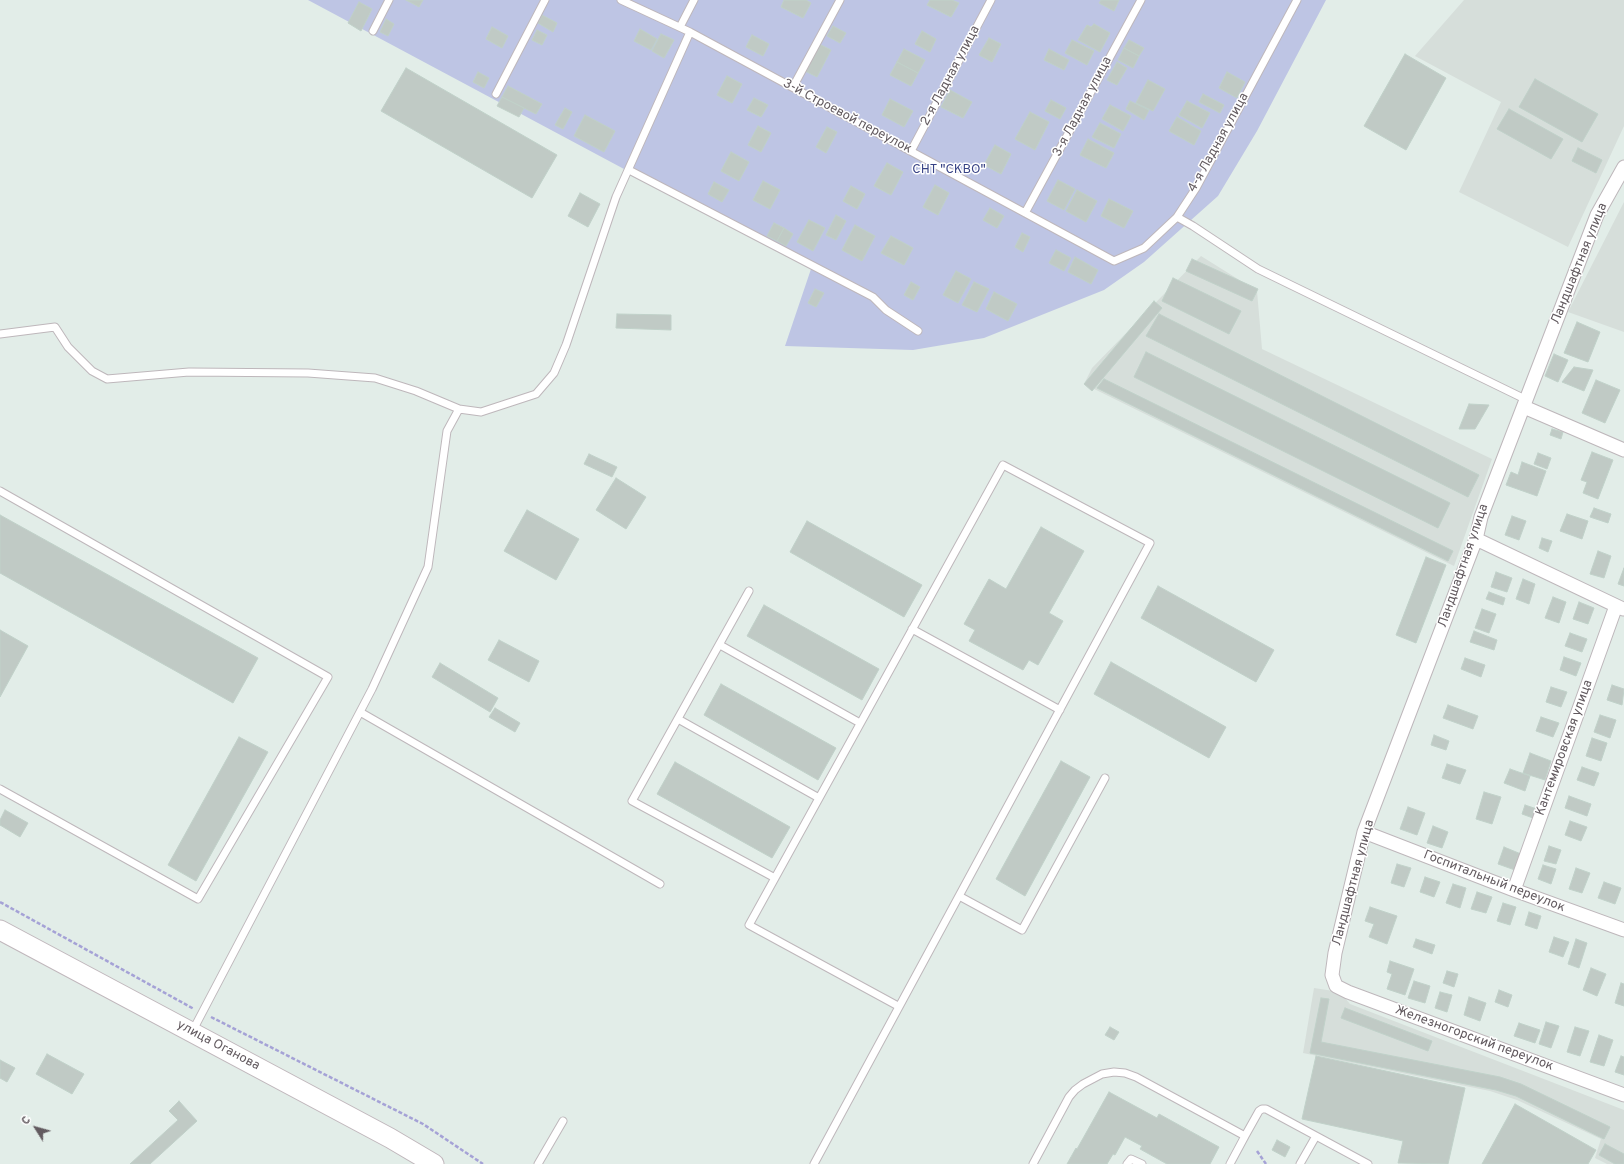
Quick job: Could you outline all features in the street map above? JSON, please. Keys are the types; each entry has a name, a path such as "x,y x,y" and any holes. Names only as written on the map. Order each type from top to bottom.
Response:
{"main road":[{"name":"улица Оганова","path":"0,930 390,1138 434,1164"}],"street":[{"name":"Ландшафтная улица","path":"1332,975 1335,953 1364,832 1476,539 1480,516 1597,215 1624,168"},
{"path":"1525,403 1624,450"},
{"path":"1476,539 1620,608"},
{"name":"Кантемировская улица","path":"1514,890 1620,608"},
{"name":"Госпитальный переулок","path":"1364,832 1514,890 1624,930"},
{"name":"Железногорский переулок","path":"1332,975 1336,986 1348,992 1624,1095"}],"lane":[{"path":"373,31 389,0"},
{"path":"496,94 546,0"},
{"name":"3-й Строевой переулок","path":"621,0 690,32 1114,261"},
{"path":"680,27 694,0"},
{"path":"793,87 840,0"},
{"name":"2-я Ладная улица","path":"911,151 991,0"},
{"name":"3-я Ладная улица","path":"1025,213 1141,0"},
{"name":"4-я Ладная улица","path":"1114,261 1144,248 1177,217 1196,188 1297,0"},
{"path":"0,334 55,327 68,347 92,372 107,379 189,372 308,373 375,378 416,390 459,409 481,412 536,394 554,373 566,345 616,197 690,32"},
{"path":"629,170 874,297 886,310 918,331"},
{"path":"1177,217 1258,269 1525,403"},
{"path":"192,1032 360,712 428,567 447,431 459,409"},
{"path":"814,1164 898,1006 1150,543 1003,465 749,925 898,1006"},
{"path":"0,491 328,677 198,899 1,791"},
{"path":"749,592 632,802 775,878"},
{"path":"912,629 1060,710"},
{"path":"720,645 860,724"},
{"path":"360,712 660,884"},
{"path":"678,719 819,798"},
{"path":"959,896 1022,930 1105,778"},
{"path":"1033,1164 1069,1098 1075,1090 1102,1074 1114,1072 1125,1073 1136,1077 1245,1136"},
{"path":"1230,1164 1259,1111 1262,1109 1266,1109 1368,1164"},
{"path":"538,1164 563,1121"},
{"path":"1300,1164 1316,1136"},
{"path":"1127,1164 1131,1159 1142,1164"}],"path":[{"path":"0,902 202,1013 423,1124 483,1164"},
{"path":"1257,1151 1266,1164"}],"shaded area":[{"path":"1464,0 1624,0 1624,126 1568,247 1459,192 1501,102 1415,56"},
{"path":"1624,202 1624,332 1568,312"},
{"path":"1201,256 1257,291 1262,349 1492,459 1454,566 1084,384 1092,368"},
{"path":"1314,988 1340,992 1350,1004 1624,1110 1624,1164 1607,1164 1595,1158 1601,1139 1517,1100 1490,1091 1303,1053"}],"green space":[{"name":"СНТ \"СКВО\"","path":"308,0 1326,0 1257,131 1218,196 1144,262 1104,290 984,338 913,350 785,346 811,269"}],"building":[{"path":"406,0 423,0 419,7"},
{"path":"784,0 806,0 811,3 803,18 781,7"},
{"path":"930,0 952,0 959,3 951,17 927,5"},
{"path":"1101,0 1119,0 1114,11 1099,3"},
{"path":"359,2 372,9 361,31 348,23"},
{"path":"542,15 557,23 553,32 538,23"},
{"path":"386,19 394,24 388,36 380,32"},
{"path":"1094,24 1110,33 1100,52 1078,40 1087,25 1091,27"},
{"path":"833,26 846,33 840,43 827,36"},
{"path":"492,27 508,36 502,48 486,39"},
{"path":"640,29 657,39 651,50 634,41"},
{"path":"537,30 547,35 542,45 532,40"},
{"path":"922,31 936,39 930,52 915,44"},
{"path":"661,34 674,40 664,58 652,51"},
{"path":"752,35 769,44 763,56 746,47"},
{"path":"989,38 1001,44 992,62 979,55"},
{"path":"1072,40 1094,51 1087,65 1065,53"},
{"path":"1129,40 1144,48 1139,56 1124,48"},
{"path":"819,44 831,50 817,77 805,71"},
{"path":"1124,48 1139,56 1133,68 1118,60"},
{"path":"904,49 925,60 918,73 897,62"},
{"path":"1049,49 1069,60 1064,70 1044,60"},
{"path":"1405,54 1446,78 1406,150 1364,126"},
{"path":"897,62 918,73 911,86 890,75"},
{"path":"1117,62 1127,68 1117,85 1107,80"},
{"path":"406,68 557,155 532,198 381,111"},
{"path":"478,72 489,78 484,88 473,82"},
{"path":"1227,72 1245,82 1237,98 1219,88"},
{"path":"727,76 742,84 732,103 717,95"},
{"path":"1535,79 1598,114 1582,142 1519,107"},
{"path":"1148,80 1165,89 1153,111 1136,103"},
{"path":"508,86 542,104 536,114 502,97"},
{"path":"950,90 972,102 963,118 941,107"},
{"path":"1203,94 1224,105 1220,113 1199,102"},
{"path":"502,97 524,108 519,117 497,106"},
{"path":"754,98 768,105 761,117 747,110"},
{"path":"890,99 913,111 904,127 882,115"},
{"path":"1051,100 1066,108 1060,119 1045,111"},
{"path":"1130,101 1149,110 1144,120 1126,109"},
{"path":"1187,101 1210,113 1202,128 1179,115"},
{"path":"1110,105 1131,116 1123,131 1102,119"},
{"path":"565,108 572,112 563,129 555,125"},
{"path":"1509,109 1563,139 1551,159 1497,129"},
{"path":"1030,112 1049,122 1035,150 1015,139"},
{"path":"585,115 615,131 604,152 574,136"},
{"path":"1177,117 1201,131 1194,145 1169,131"},
{"path":"1100,123 1121,134 1114,148 1092,137"},
{"path":"758,126 771,133 761,152 748,145"},
{"path":"827,127 837,132 826,153 816,147"},
{"path":"1088,139 1114,153 1106,168 1080,155"},
{"path":"995,145 1011,154 1001,174 984,165"},
{"path":"1578,148 1602,160 1596,173 1572,161"},
{"path":"731,152 749,162 739,181 721,171"},
{"path":"887,163 903,172 891,195 874,186"},
{"path":"1058,180 1075,189 1064,210 1047,201"},
{"path":"763,181 780,190 770,209 753,200"},
{"path":"714,182 729,190 722,202 708,194"},
{"path":"935,185 949,193 938,215 923,207"},
{"path":"851,186 865,194 857,209 843,201"},
{"path":"1077,190 1097,201 1086,222 1066,211"},
{"path":"580,193 600,204 588,227 568,216"},
{"path":"1109,199 1133,211 1124,228 1101,216"},
{"path":"990,208 1004,216 997,228 983,220"},
{"path":"836,215 846,221 836,240 826,235"},
{"path":"809,220 825,228 813,251 797,242"},
{"path":"774,223 784,228 777,241 767,236"},
{"path":"855,225 875,236 862,261 842,250"},
{"path":"784,228 793,234 786,246 777,241"},
{"path":"1022,233 1030,237 1023,252 1015,247"},
{"path":"891,236 913,248 904,265 881,253"},
{"path":"1056,250 1071,258 1064,271 1049,263"},
{"path":"1075,257 1098,270 1091,284 1068,272"},
{"path":"1192,259 1258,289 1252,301 1186,271"},
{"path":"956,271 971,279 958,303 943,295"},
{"path":"1173,278 1241,311 1229,334 1162,301"},
{"path":"911,282 920,287 913,300 904,295"},
{"path":"974,282 989,289 977,312 962,305"},
{"path":"815,289 824,293 816,307 808,303"},
{"path":"994,292 1017,304 1008,321 986,309"},
{"path":"1154,301 1162,308 1092,391 1084,384"},
{"path":"617,314 671,315 671,330 616,328"},
{"path":"1159,314 1479,475 1468,497 1146,336"},
{"path":"1577,322 1600,332 1588,362 1564,353"},
{"path":"1146,352 1450,503 1438,528 1134,377"},
{"path":"1554,354 1568,360 1558,382 1545,376"},
{"path":"1574,367 1593,370 1584,391 1562,382"},
{"path":"1104,379 1453,551 1448,561 1097,388"},
{"path":"1596,380 1620,390 1605,423 1582,413"},
{"path":"1469,404 1489,405 1475,429 1459,429"},
{"path":"1552,429 1563,432 1561,439 1550,435"},
{"path":"1592,452 1613,460 1598,499 1583,493 1587,482 1581,480"},
{"path":"1538,453 1551,458 1547,469 1534,464"},
{"path":"589,454 617,467 612,477 584,464"},
{"path":"1522,462 1546,471 1537,496 1506,485 1511,472 1518,475"},
{"path":"616,478 646,497 626,529 596,510"},
{"path":"1594,508 1611,514 1608,523 1590,517"},
{"path":"527,510 579,539 556,580 504,551"},
{"path":"1567,514 1588,521 1582,539 1560,531"},
{"path":"0,515 258,658 233,703 0,573"},
{"path":"1512,516 1526,521 1519,540 1505,535"},
{"path":"807,521 922,585 904,617 790,552"},
{"path":"1041,527 1084,551 1049,613 1063,621 1038,665 1029,660 1023,670 969,641 975,630 964,624 989,579 1006,589"},
{"path":"1542,538 1552,541 1548,552 1539,548"},
{"path":"1598,551 1611,556 1604,578 1590,574"},
{"path":"1426,557 1446,565 1416,643 1396,635"},
{"path":"1624,568 1624,586 1618,584"},
{"path":"1496,572 1512,578 1507,592 1491,587"},
{"path":"1523,579 1535,584 1529,604 1516,599"},
{"path":"1158,586 1274,650 1256,682 1141,618"},
{"path":"1489,592 1505,598 1503,605 1486,599"},
{"path":"1553,597 1566,602 1559,623 1545,618"},
{"path":"1579,602 1594,608 1588,624 1573,619"},
{"path":"764,605 879,669 862,700 747,636"},
{"path":"1482,609 1496,614 1489,633 1475,628"},
{"path":"0,630 28,646 0,697"},
{"path":"1474,631 1497,640 1494,650 1470,642"},
{"path":"1570,633 1587,639 1582,652 1565,646"},
{"path":"499,640 539,661 529,682 488,660"},
{"path":"1564,657 1581,663 1576,676 1560,670"},
{"path":"1465,658 1485,665 1481,677 1461,669"},
{"path":"1111,662 1226,727 1209,758 1094,694"},
{"path":"440,663 498,698 490,712 432,677"},
{"path":"721,684 836,748 818,780 704,715"},
{"path":"1612,685 1624,689 1622,705 1607,700"},
{"path":"1551,687 1567,692 1561,707 1546,702"},
{"path":"1448,705 1478,716 1473,729 1443,718"},
{"path":"495,708 520,723 515,732 489,717"},
{"path":"1600,715 1616,720 1610,738 1594,732"},
{"path":"1541,717 1559,723 1553,737 1536,731"},
{"path":"1434,735 1449,741 1446,750 1431,745"},
{"path":"239,737 268,752 196,881 168,865"},
{"path":"1592,738 1607,743 1601,761 1586,756"},
{"path":"1530,753 1551,761 1545,780 1523,773"},
{"path":"1061,761 1090,777 1025,896 996,879"},
{"path":"675,762 790,827 772,858 657,794"},
{"path":"1447,764 1466,770 1460,784 1442,778"},
{"path":"1582,767 1599,773 1594,786 1577,780"},
{"path":"1510,769 1530,776 1525,791 1504,783"},
{"path":"1484,792 1501,797 1492,824 1476,819"},
{"path":"1569,796 1591,804 1587,816 1565,808"},
{"path":"1525,805 1537,809 1533,818 1522,814"},
{"path":"1408,807 1425,813 1417,835 1400,829"},
{"path":"5,810 28,823 20,837 0,825 0,820"},
{"path":"1570,821 1587,827 1581,841 1565,835"},
{"path":"1433,826 1448,832 1442,848 1427,843"},
{"path":"1549,846 1561,850 1556,864 1544,861"},
{"path":"1504,847 1521,854 1515,870 1498,864"},
{"path":"1397,864 1411,868 1404,887 1391,883"},
{"path":"1543,865 1556,869 1551,884 1538,879"},
{"path":"1576,868 1590,873 1582,893 1569,889"},
{"path":"1425,877 1440,882 1434,897 1420,892"},
{"path":"1604,882 1621,888 1615,904 1598,898"},
{"path":"1453,884 1466,888 1460,908 1446,903"},
{"path":"1477,892 1492,897 1486,913 1471,909"},
{"path":"1503,903 1516,907 1510,925 1497,921"},
{"path":"1370,907 1397,916 1387,944 1369,937 1374,924 1365,921"},
{"path":"1529,912 1541,916 1537,929 1525,925"},
{"path":"1554,937 1569,942 1563,957 1549,952"},
{"path":"1416,939 1435,945 1432,954 1413,947"},
{"path":"1576,939 1587,943 1579,968 1568,964"},
{"path":"1390,961 1414,969 1405,995 1387,989 1392,974 1387,972"},
{"path":"1591,968 1606,974 1597,996 1583,990"},
{"path":"1447,971 1458,974 1454,987 1443,983"},
{"path":"1414,981 1430,986 1425,1003 1408,998"},
{"path":"1621,983 1624,984 1624,1006 1615,1003"},
{"path":"1499,990 1512,995 1508,1007 1495,1002"},
{"path":"1440,992 1452,995 1447,1012 1435,1008"},
{"path":"1469,997 1486,1003 1480,1021 1464,1015"},
{"path":"1321,998 1329,999 1321,1042 1500,1077 1521,1084 1610,1127 1604,1139 1516,1096 1496,1090 1310,1053"},
{"path":"1345,1008 1432,1041 1428,1051 1341,1018"},
{"path":"1546,1022 1559,1026 1551,1048 1539,1044"},
{"path":"1519,1023 1540,1030 1535,1043 1514,1036"},
{"path":"1110,1027 1119,1032 1114,1040 1105,1035"},
{"path":"1575,1027 1589,1031 1580,1056 1567,1052"},
{"path":"1599,1035 1613,1040 1604,1066 1590,1062"},
{"path":"47,1054 84,1074 72,1094 36,1074"},
{"path":"1316,1056 1465,1088 1448,1164 1398,1163 1403,1141 1302,1119"},
{"path":"1621,1056 1624,1057 1624,1075 1615,1072"},
{"path":"0,1060 15,1068 7,1082 0,1078"},
{"path":"1109,1092 1157,1118 1159,1114 1219,1147 1210,1164 1167,1164 1140,1149 1142,1146 1125,1137 1115,1155 1113,1154 1107,1164 1067,1164"},
{"path":"179,1101 197,1121 150,1164 130,1164 178,1120 169,1111"},
{"path":"1515,1104 1596,1150 1588,1164 1482,1164"},
{"path":"1277,1140 1290,1147 1285,1157 1272,1150"},
{"path":"1605,1144 1624,1154 1624,1164 1615,1164 1599,1155"}]}
